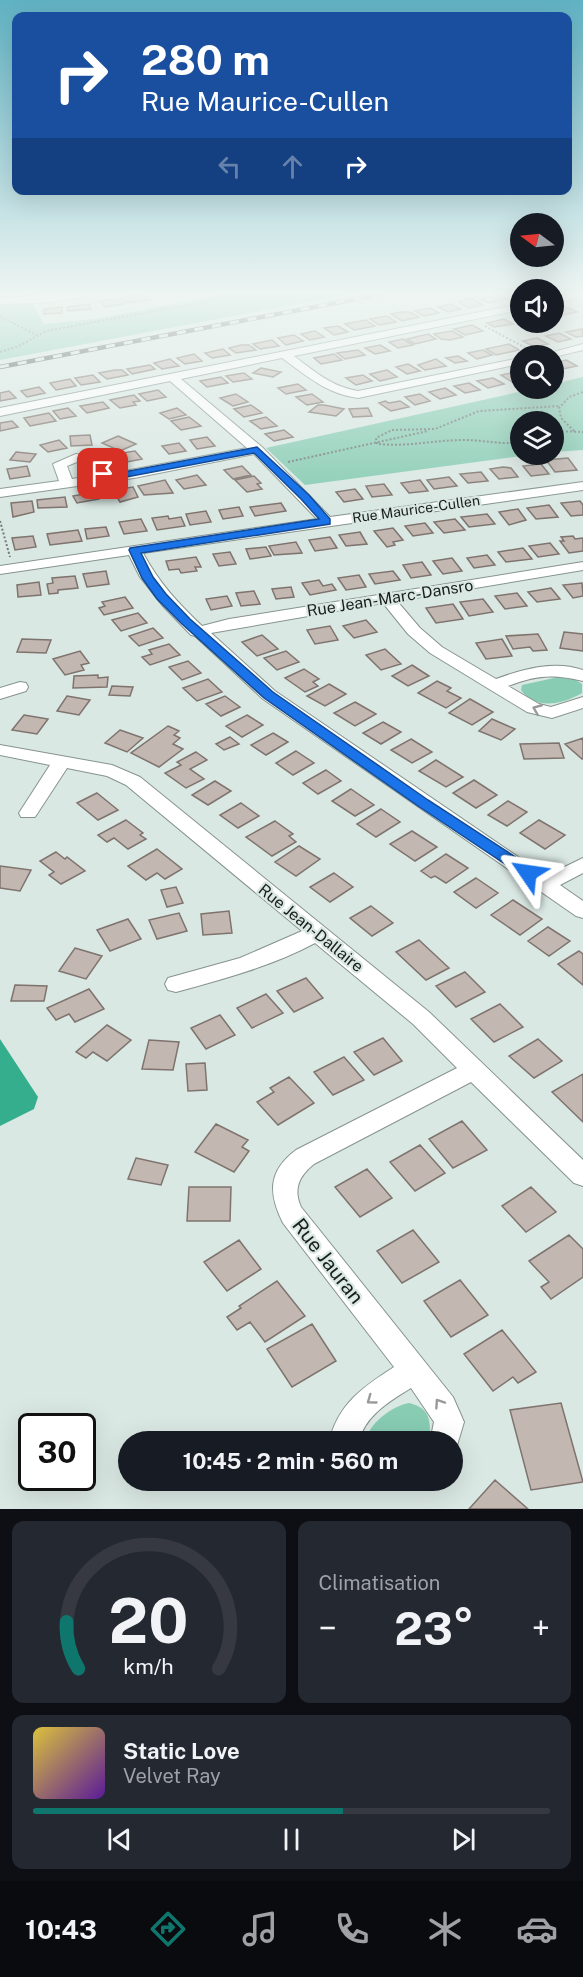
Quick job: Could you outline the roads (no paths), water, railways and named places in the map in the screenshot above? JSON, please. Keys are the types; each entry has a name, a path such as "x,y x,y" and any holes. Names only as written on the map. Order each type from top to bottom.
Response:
{"street":[{"path":"0,412 237,364"},
{"path":"298,364 336,391 355,395 503,364"},
{"path":"172,377 257,450 305,497 326,522"},
{"path":"0,493 105,478 257,450"},
{"path":"67,484 60,464 76,458 92,460 105,478"},
{"name":"Rue Maurice-Cullen","path":"6,566 583,486"},
{"path":"134,550 157,591 197,632 285,707 583,911"},
{"name":"Rue Jean-Marc-Dansro","path":"197,632 229,624 583,566"},
{"path":"387,599 401,618 428,644 533,708 547,713 556,712 583,702"},
{"path":"495,686 512,679 560,670 572,670 583,676"},
{"path":"0,694 20,687"},
{"name":"Rue Jean-Dallaire","path":"0,750 104,769 126,777 421,1018 583,1176"},
{"path":"28,813 62,761"},
{"path":"546,884 583,865"},
{"path":"176,984 257,962 316,933"},
{"name":"Rue Jauran","path":"447,1431 449,1422 447,1415 292,1215 285,1202 286,1180 292,1168 305,1157 475,1069"},
{"path":"345,1431 352,1415 413,1370"}],"railway":[{"path":"0,367 14,364"}]}
